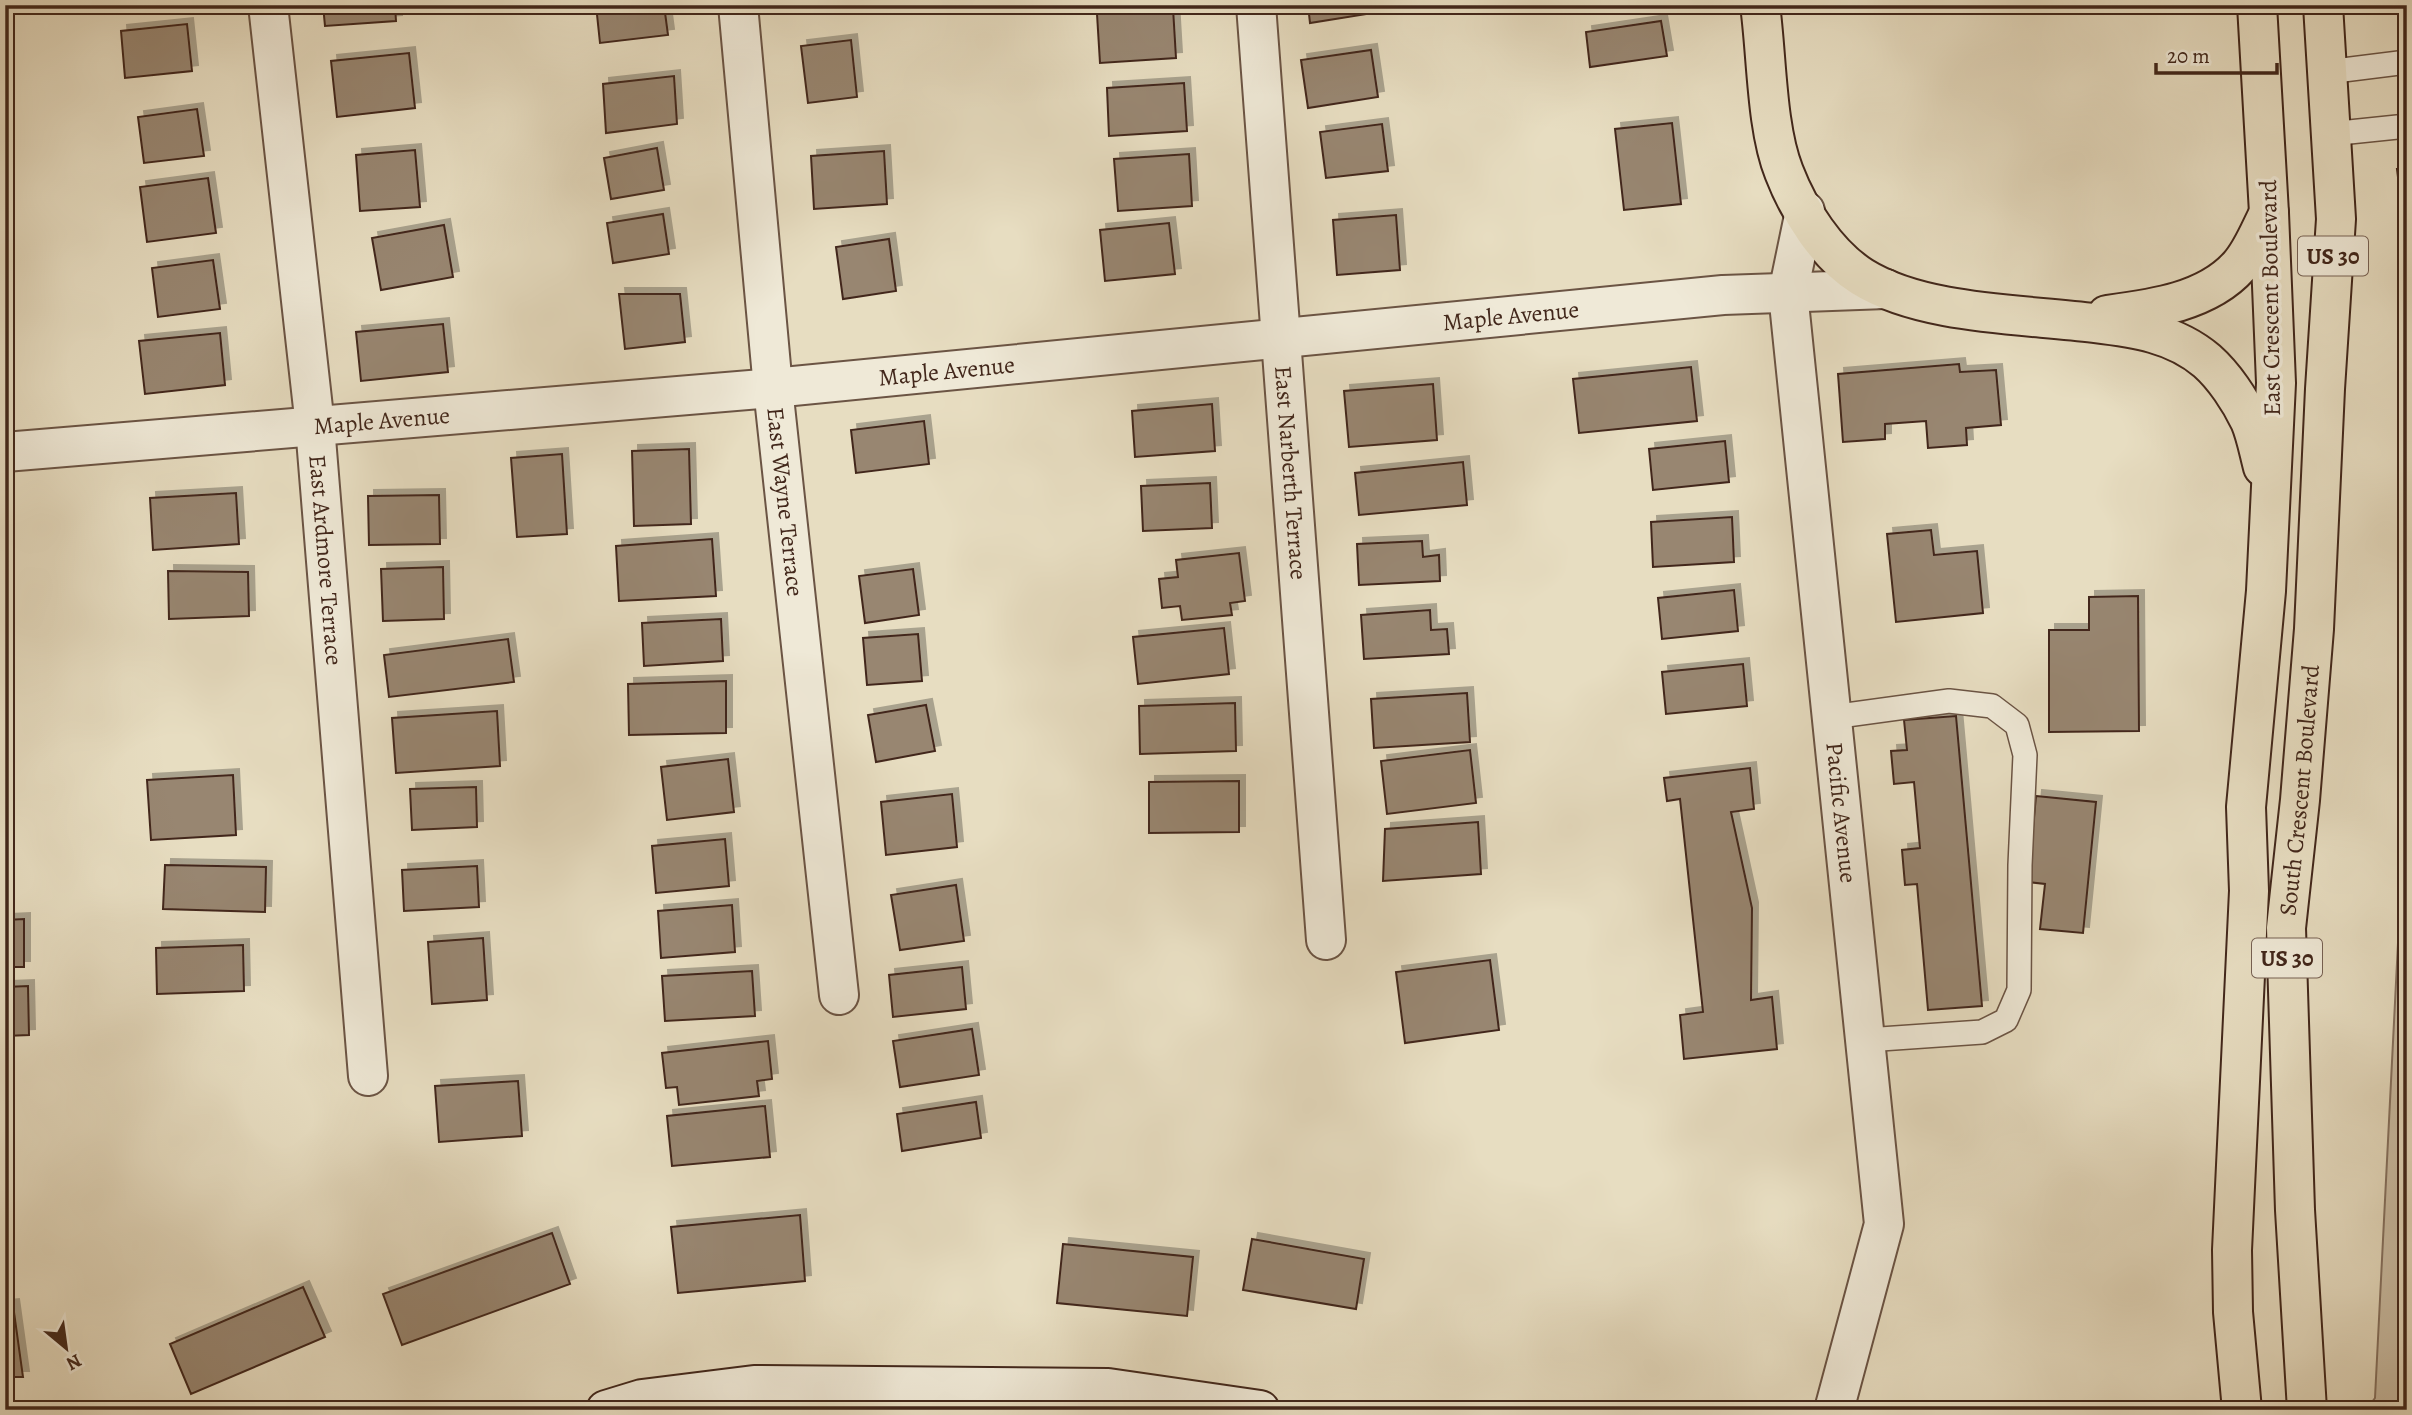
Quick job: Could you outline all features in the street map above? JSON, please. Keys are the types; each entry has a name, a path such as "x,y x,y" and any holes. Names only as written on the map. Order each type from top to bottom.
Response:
{"highway":[{"name":"East Crescent Boulevard","path":"2257,5 2276,383 2266,591"},
{"name":"US 30","path":"2323,5 2330,134"},
{"path":"1764,14 1775,138 1783,170 1819,238 1861,276 1886,289 1938,305 2143,329 2177,341 2208,362 2232,391 2251,423 2269,493"},
{"name":"South Crescent Boulevard","path":"2307,1410 2295,1210 2286,928 2314,629 2336,219 2330,134"},
{"path":"2069,320 2155,308 2223,282 2241,264 2269,213"},
{"name":"South Crescent Boulevard","path":"2242,1410 2233,1312 2232,1250 2249,891 2246,807 2266,591"}],"street":[{"name":"East Ardmore Terrace","path":"268,5 315,426 368,1076"},
{"name":"East Wayne Terrace","path":"738,5 773,388 839,995"},
{"name":"East Narberth Terrace","path":"1256,5 1326,940"},
{"name":"Pacific Avenue","path":"1805,211 1788,293 1884,1224 1834,1410"},
{"name":"Maple Avenue","path":"5,452 773,388 1723,295 1886,289"},
{"path":"606,1410 642,1399 754,1385 1108,1388 1200,1406 1260,1410"}],"lane":[{"path":"2327,72 2407,62"},
{"path":"2330,134 2407,126"},
{"path":"1832,717 1949,701 1992,706 2017,725 2025,755 2020,865 2019,990 2006,1020 1982,1032 1866,1040"}],"shaded area":[{"path":"2407,765 2407,1410 2366,1410 2375,1398"}],"building":[{"path":"323,5 395,5 396,21 325,26"},
{"path":"596,5 664,5 668,35 600,43"},
{"path":"793,5 844,5 794,12"},
{"path":"1308,5 1372,5 1373,13 1310,23"},
{"path":"1173,8 1176,58 1100,63 1097,14"},
{"path":"1661,21 1667,56 1590,67 1586,32"},
{"path":"187,24 192,71 125,78 121,31"},
{"path":"851,40 857,97 808,103 801,46"},
{"path":"1371,50 1378,97 1308,108 1301,60"},
{"path":"409,53 415,108 337,117 331,61"},
{"path":"674,76 677,124 606,133 603,84"},
{"path":"1184,83 1187,131 1109,136 1107,88"},
{"path":"197,109 204,156 144,163 138,117"},
{"path":"1672,123 1681,204 1624,210 1615,129"},
{"path":"1382,124 1388,171 1326,178 1320,132"},
{"path":"657,148 664,190 611,199 604,158"},
{"path":"415,150 420,207 360,211 356,155"},
{"path":"884,151 887,204 814,209 811,156"},
{"path":"1189,154 1192,206 1118,211 1114,159"},
{"path":"2397,169 2407,169 2407,250"},
{"path":"208,178 216,233 147,242 140,187"},
{"path":"663,214 669,254 613,263 607,223"},
{"path":"1396,215 1400,270 1337,275 1333,220"},
{"path":"1169,223 1175,274 1105,281 1100,230"},
{"path":"444,225 453,277 381,290 372,238"},
{"path":"889,239 896,291 843,299 836,247"},
{"path":"213,260 220,309 158,317 152,268"},
{"path":"619,294 680,294 685,342 625,349"},
{"path":"443,324 448,372 361,381 356,332"},
{"path":"220,333 225,385 145,394 139,341"},
{"path":"1959,364 1960,372 1996,370 2001,425 1966,428 1967,445 1928,448 1926,421 1885,424 1885,439 1843,442 1838,374"},
{"path":"1691,367 1697,421 1579,433 1573,379"},
{"path":"1433,384 1437,440 1349,447 1344,391"},
{"path":"1212,404 1215,451 1135,457 1132,411"},
{"path":"924,421 929,464 856,473 851,430"},
{"path":"1725,441 1729,482 1653,490 1649,449"},
{"path":"689,449 691,524 634,526 632,451"},
{"path":"562,454 567,534 517,537 511,458"},
{"path":"1463,462 1467,505 1359,515 1355,473"},
{"path":"1210,483 1212,528 1143,531 1141,486"},
{"path":"236,493 239,544 153,550 150,498"},
{"path":"439,495 440,544 369,545 368,496"},
{"path":"1732,517 1734,562 1653,567 1651,522"},
{"path":"1931,530 1934,555 1977,551 1983,613 1896,622 1887,534"},
{"path":"712,539 716,596 619,601 616,546"},
{"path":"1422,541 1423,557 1439,555 1440,581 1359,585 1357,544"},
{"path":"1239,553 1245,601 1230,603 1232,615 1182,620 1180,606 1162,608 1159,579 1178,577 1176,560"},
{"path":"443,567 444,619 383,621 381,569"},
{"path":"913,569 919,615 865,623 859,576"},
{"path":"168,571 248,572 249,616 169,619"},
{"path":"1734,590 1738,631 1662,639 1658,598"},
{"path":"2138,596 2139,731 2049,732 2049,630 2089,630 2089,597"},
{"path":"1430,610 1431,630 1447,629 1449,654 1364,659 1361,615"},
{"path":"721,619 723,661 644,666 642,623"},
{"path":"1224,628 1229,674 1138,684 1133,637"},
{"path":"918,634 922,681 867,685 863,638"},
{"path":"508,639 514,682 389,697 384,655"},
{"path":"1743,664 1747,706 1666,714 1662,672"},
{"path":"726,681 726,733 629,735 628,684"},
{"path":"1467,693 1470,742 1374,748 1371,699"},
{"path":"1235,703 1236,751 1140,754 1139,706"},
{"path":"926,705 935,751 876,762 868,715"},
{"path":"497,711 500,766 396,773 392,718"},
{"path":"1956,716 1982,1006 1928,1010 1917,884 1905,885 1902,850 1920,848 1914,782 1894,784 1891,751 1907,750 1904,720"},
{"path":"1470,750 1476,803 1387,814 1381,761"},
{"path":"728,759 734,812 667,820 661,767"},
{"path":"1750,768 1754,809 1731,812 1752,908 1751,1000 1772,997 1777,1049 1684,1059 1680,1015 1703,1012 1680,799 1667,801 1664,778"},
{"path":"233,775 236,835 151,840 147,780"},
{"path":"1239,781 1239,832 1149,833 1149,782"},
{"path":"476,787 477,827 412,830 410,789"},
{"path":"952,794 957,847 886,855 881,802"},
{"path":"2036,796 2096,802 2083,933 2040,929 2045,884 2028,882"},
{"path":"1478,822 1481,874 1383,881 1385,829"},
{"path":"725,839 729,886 656,893 652,846"},
{"path":"165,865 266,867 265,912 163,909"},
{"path":"477,866 479,907 404,911 402,870"},
{"path":"956,885 964,941 900,950 891,895"},
{"path":"732,905 735,952 661,958 658,911"},
{"path":"24,919 24,967 5,967 5,920"},
{"path":"483,938 487,1000 432,1004 428,942"},
{"path":"243,945 244,991 157,994 156,948"},
{"path":"1490,960 1499,1030 1405,1043 1396,972"},
{"path":"962,967 966,1009 893,1017 889,975"},
{"path":"752,971 755,1016 665,1021 662,976"},
{"path":"28,986 29,1035 5,1036 5,987"},
{"path":"972,1029 979,1075 900,1087 893,1041"},
{"path":"768,1041 772,1079 757,1081 759,1096 679,1105 677,1087 666,1088 662,1053"},
{"path":"518,1081 522,1136 439,1142 435,1086"},
{"path":"976,1102 981,1138 902,1151 897,1114"},
{"path":"765,1106 770,1157 672,1166 667,1116"},
{"path":"800,1215 805,1281 678,1293 671,1227"},
{"path":"552,1233 570,1284 402,1345 383,1294"},
{"path":"1252,1239 1364,1259 1356,1309 1243,1290"},
{"path":"1063,1244 1193,1257 1187,1316 1057,1303"},
{"path":"303,1287 325,1337 191,1394 170,1344"},
{"path":"13,1305 23,1377 5,1377 5,1306"}]}
